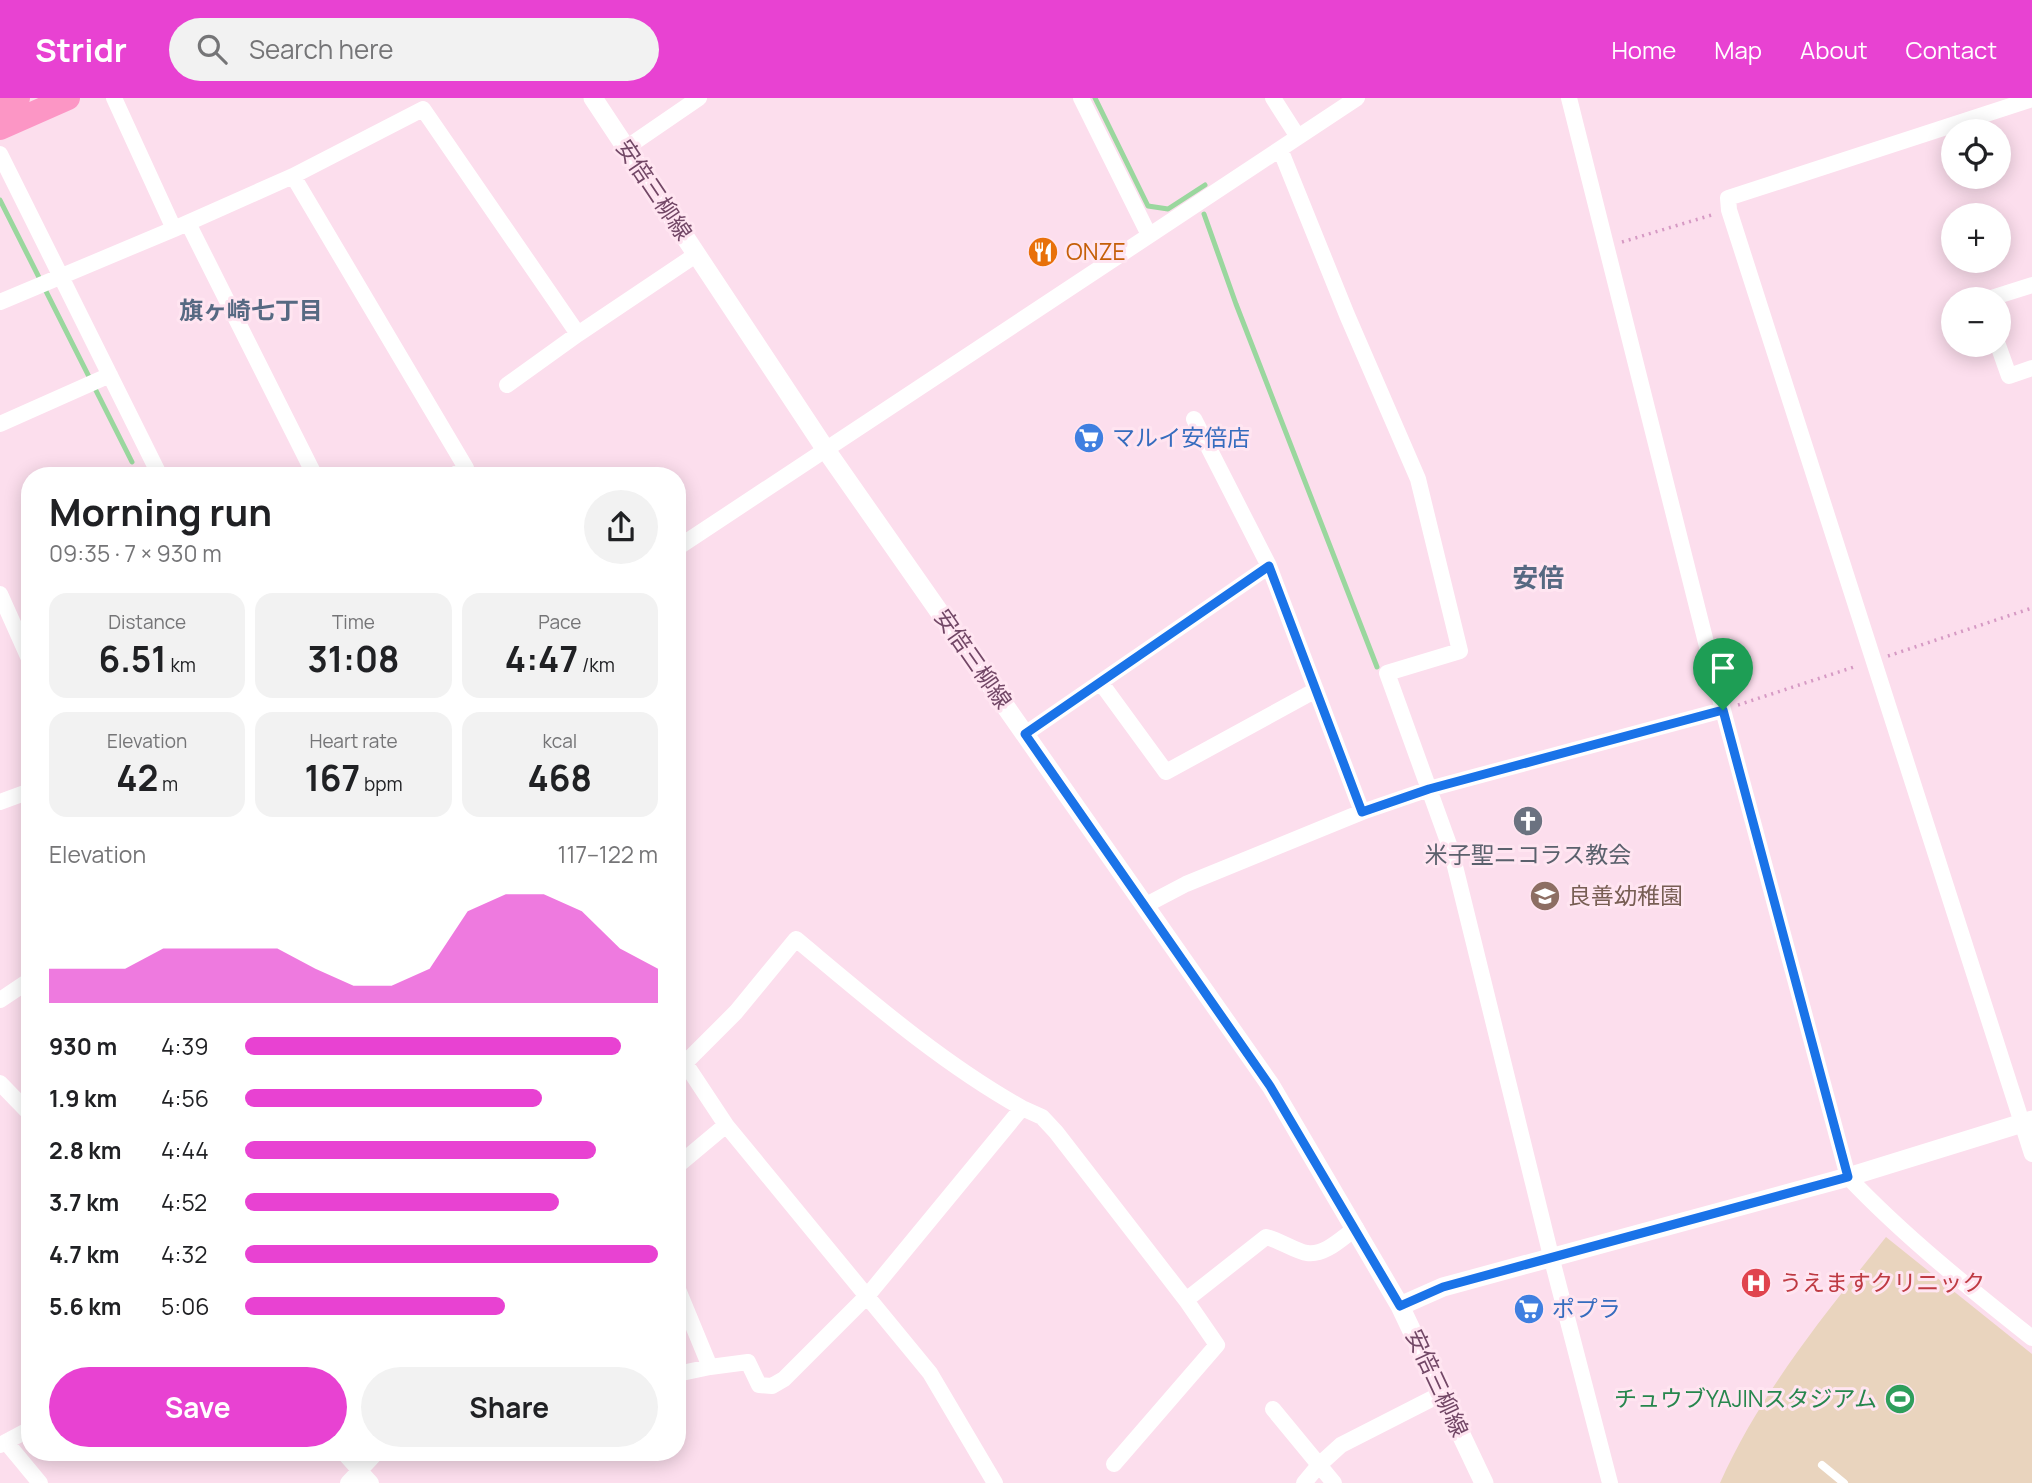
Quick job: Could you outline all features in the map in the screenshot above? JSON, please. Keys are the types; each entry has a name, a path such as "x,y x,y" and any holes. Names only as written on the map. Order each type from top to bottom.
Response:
{"main road":[{"path":"0,106 18,98"},
{"path":"0,128 68,98"}],"street":[{"path":"114,98 310,467"},
{"name":"安倍三柳線","path":"593,98 826,450 1270,1086 1400,1306 1484,1483"},
{"path":"626,148 699,98"},
{"path":"1081,98 1149,235"},
{"path":"1273,98 1298,137"},
{"path":"686,542 1357,98"},
{"path":"1569,98 1723,710 1848,1177 1972,1290 2032,1338"},
{"path":"2032,99 1728,198 1729,209 2027,1121 2032,1154"},
{"path":"0,302 293,176 423,108 578,334"},
{"path":"1280,149 1347,315 1418,479 1460,651 1387,673 1451,850 1610,1483"},
{"path":"0,154 156,467"},
{"path":"293,176 461,467"},
{"path":"507,385 697,254"},
{"path":"2011,292 2032,285"},
{"path":"2002,357 2009,376 2032,368"},
{"path":"0,424 110,375"},
{"path":"1194,419 1269,566 1362,812"},
{"path":"1025,734 1269,566"},
{"path":"0,594 21,641"},
{"path":"1101,683 1166,772 1316,690"},
{"path":"1146,905 1186,884 1362,812 1429,789 1723,710"},
{"path":"0,802 21,794"},
{"path":"686,1053 736,1012 796,939 909,1032 985,1087 1042,1118 1056,1132 1186,1300 1217,1345 1114,1464"},
{"path":"0,1000 21,986"},
{"path":"686,1065 726,1125 930,1373 995,1483"},
{"path":"0,1083 21,1105"},
{"path":"686,1372 748,1362 759,1385 772,1386 784,1379 868,1295 1022,1108"},
{"path":"1400,1306 1443,1287 1848,1177 2027,1121"},
{"path":"686,1158 726,1125"},
{"path":"1186,1300 1266,1237 1280,1240 1307,1253 1323,1251 1356,1228"},
{"path":"686,1309 710,1367"},
{"path":"1304,1483 1340,1445 1443,1393"},
{"path":"1273,1409 1334,1483"},
{"path":"21,1434 3,1443 40,1483"},
{"path":"349,1461 360,1479 371,1461"}],"lane":[{"path":"1822,1465 1844,1483"}],"path":[{"path":"1606,247 1729,209"}],"shaded area":[{"name":"チュウブYAJINスタジアム","path":"1886,1237 2032,1354 2032,1483 1720,1483 1754,1417 1774,1386 1817,1325"}],"waterway":[{"path":"1095,98 1148,206 1168,209 1205,185"},
{"path":"0,200 132,462"},
{"path":"1204,214 1236,304 1377,667"}],"place":[{"name":"ONZE","path":"1043,252"},
{"name":"マルイ安倍店","path":"1089,438"},
{"name":"米子聖ニコラス教会","path":"1528,821"},
{"name":"良善幼稚園","path":"1545,896"},
{"name":"うえますクリニック","path":"1756,1283"},
{"name":"ポプラ","path":"1529,1309"},
{"name":"チュウブYAJINスタジアム","path":"1900,1399"}],"district":[{"name":"旗ヶ崎七丁目","path":"251,311"},
{"name":"安倍","path":"1538,578"}],"route":[{"path":"1269,566 1362,812 1429,789 1723,710 1848,1177 1443,1287 1400,1306 1331,1185 1270,1086 1025,734 1269,566"}]}
